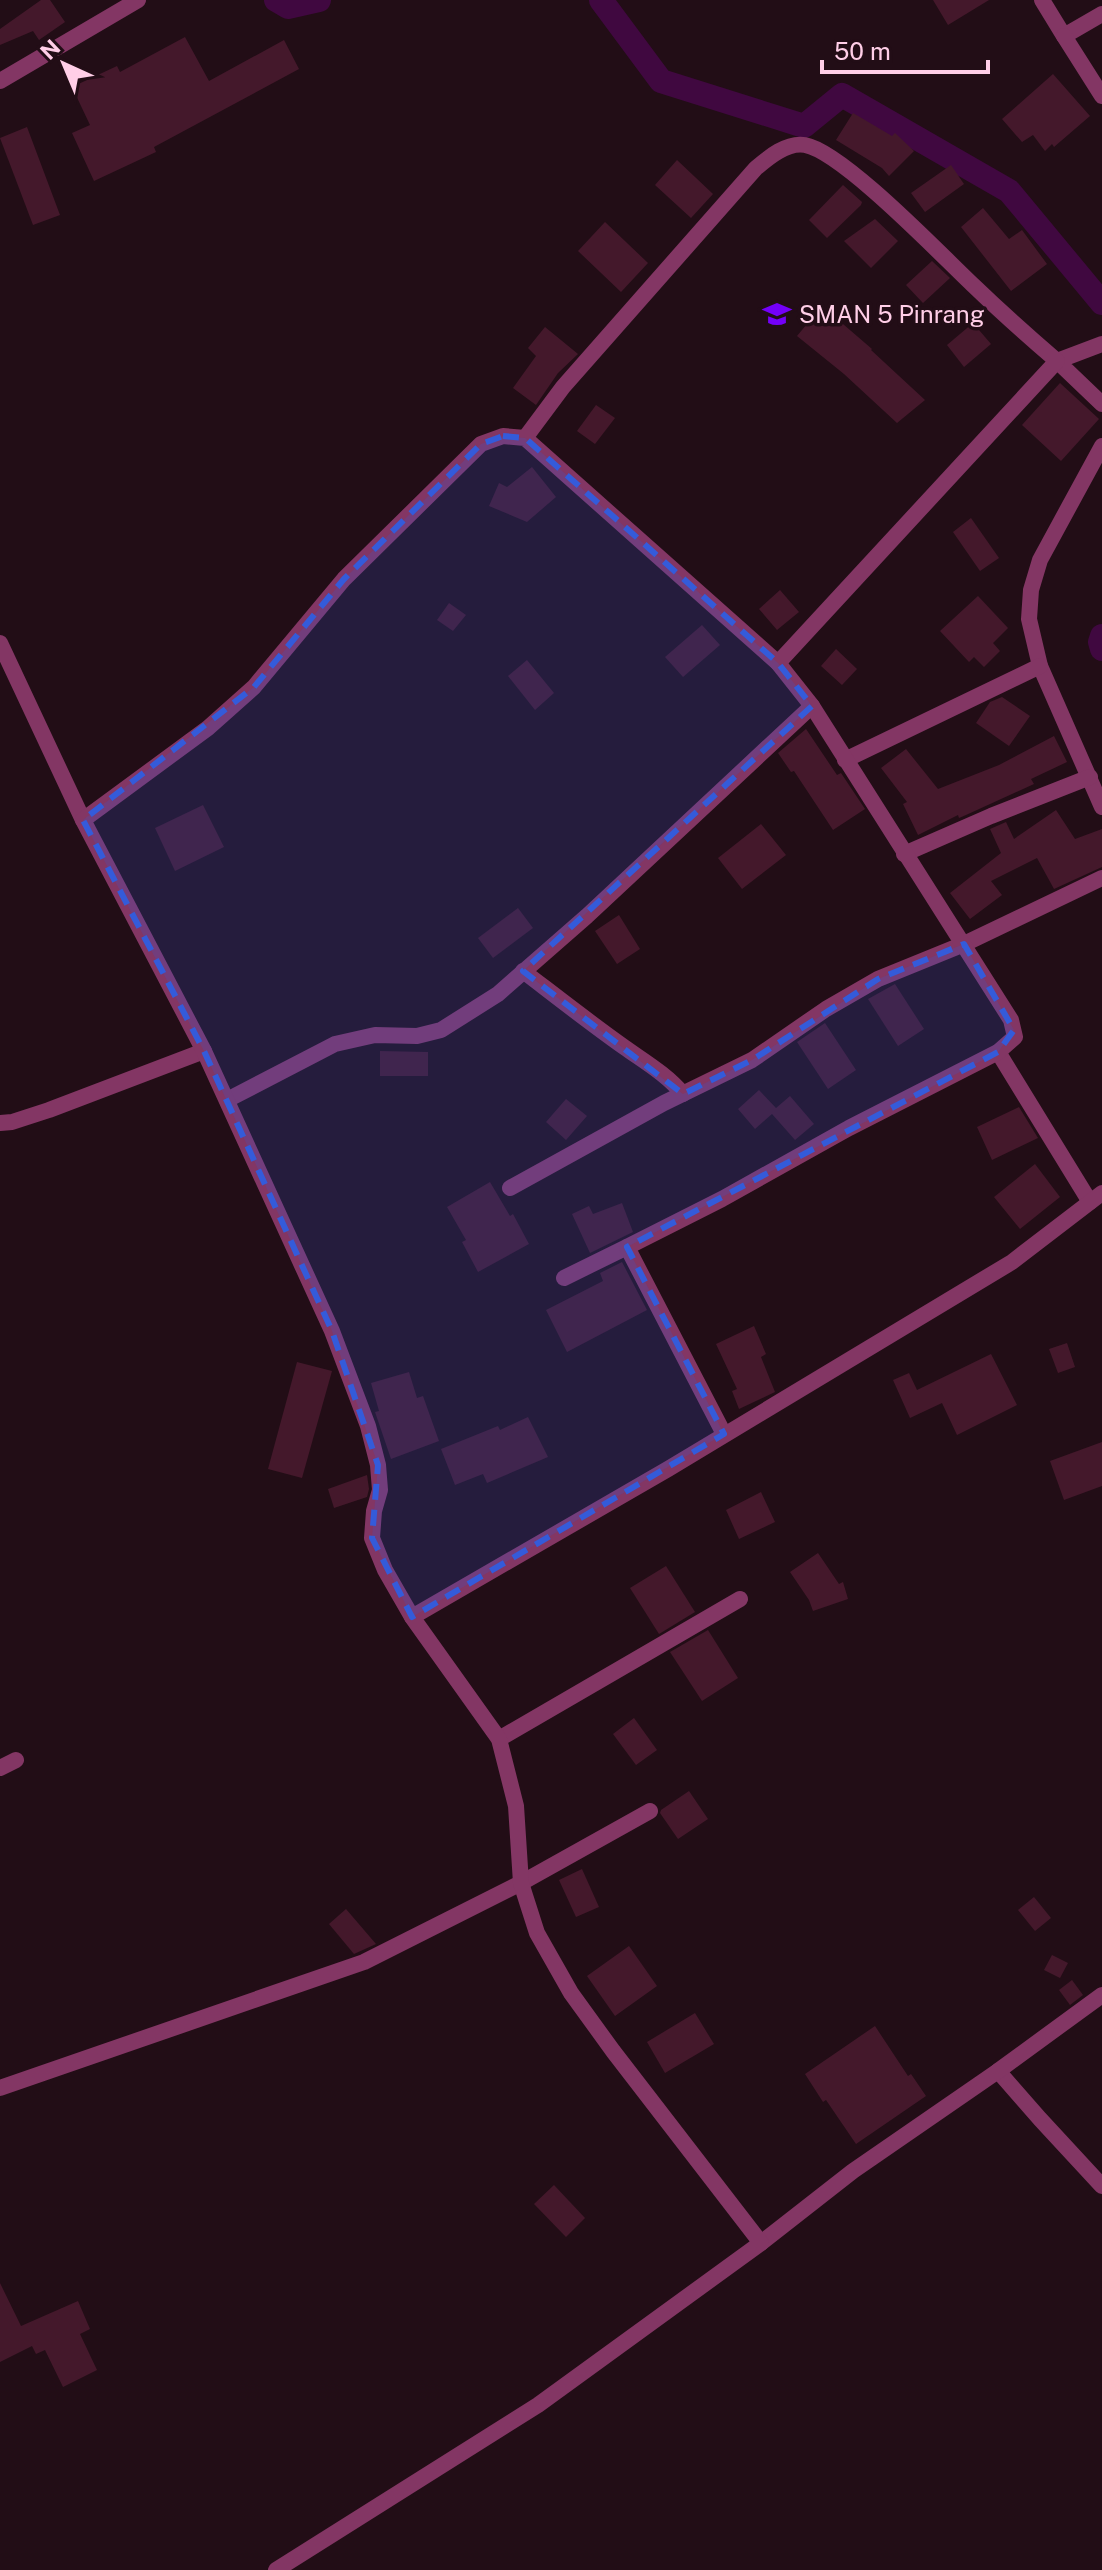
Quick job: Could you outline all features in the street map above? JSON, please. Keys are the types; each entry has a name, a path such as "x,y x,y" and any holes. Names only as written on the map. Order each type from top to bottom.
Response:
{"street":[{"path":"0,81 138,0"},
{"path":"1042,0 1102,96"},
{"path":"1064,36 1102,14"},
{"path":"525,438 563,387 756,168 777,152 801,144 822,150 882,199 1102,404"},
{"path":"778,663 1057,361 1102,344"},
{"path":"83,820 208,728 254,687 344,579 481,444 503,436 525,438 778,663 812,706 964,944 1011,1020 1015,1037 998,1052 849,1128 722,1199 564,1278"},
{"path":"1102,446 1048,541 1031,590 1029,619 1040,666 1102,807"},
{"path":"0,643 83,820 204,1051 332,1331 368,1426 378,1465 380,1490 374,1511 372,1538 385,1570 412,1617 499,1739 516,1806 521,1883 537,1933 571,1993 662,2117 761,2243"},
{"path":"845,760 1040,666"},
{"path":"227,1100 335,1044 375,1035 417,1036 441,1030 498,994 587,916 812,706"},
{"path":"904,854 1090,777"},
{"path":"510,1188 752,1060 826,1009 878,979 964,944 1102,878"},
{"path":"523,971 646,1061 683,1094"},
{"path":"0,1123 49,1110 204,1051"},
{"path":"412,1617 1012,1262 1096,1197 998,1052"},
{"path":"627,1247 724,1434"},
{"path":"499,1739 740,1599"},
{"path":"0,1768 16,1760"},
{"path":"0,2088 364,1962 521,1883 650,1811"},
{"path":"276,2570 538,2405 761,2243 853,2171 1102,1995"},
{"path":"998,2071 1102,2186"}],"highlighted area":[{"path":"503,436 525,438 778,663 812,706 523,971 683,1094 752,1060 878,979 964,944 1014,1030 998,1052 627,1247 724,1434 412,1617 372,1538 378,1465 332,1331 204,1051 83,820 254,687 344,579 481,444"}],"building":[{"path":"41,0 50,0 65,22 39,40 33,31 0,45 0,29"},
{"path":"933,0 989,0 948,25"},
{"path":"185,37 209,81 284,40 299,69 154,147 156,152 94,181 72,133 90,125 72,87 117,66 120,72"},
{"path":"1053,74 1090,116 1045,151 1033,135 1022,142 1002,119"},
{"path":"853,113 892,136 895,133 914,151 889,176 882,168 836,140"},
{"path":"27,127 60,215 33,225 0,138"},
{"path":"677,160 713,194 691,218 655,185"},
{"path":"951,165 964,184 925,212 911,193"},
{"path":"843,185 862,202 827,238 809,220"},
{"path":"983,208 1009,239 1022,230 1047,264 1011,291 961,227"},
{"path":"875,219 898,241 871,268 844,241"},
{"path":"605,222 648,263 621,292 578,251"},
{"path":"932,261 950,278 923,303 906,285"},
{"path":"822,306 925,400 897,423 797,336"},
{"path":"973,323 991,344 964,367 947,345"},
{"path":"545,327 578,354 558,373 536,405 513,388 536,356 528,348"},
{"path":"1060,383 1099,419 1061,461 1022,425"},
{"path":"596,405 615,418 595,444 577,431"},
{"path":"532,467 556,497 527,522 489,506 499,483 507,487"},
{"path":"971,518 999,558 980,571 953,532"},
{"path":"780,590 799,612 777,630 759,609"},
{"path":"978,596 1008,628 993,643 1000,651 984,667 974,657 969,662 940,631"},
{"path":"449,603 466,615 453,631 437,620"},
{"path":"702,625 720,645 683,677 665,657"},
{"path":"836,649 857,669 842,685 821,666"},
{"path":"527,660 554,693 535,710 508,676"},
{"path":"1002,697 1030,716 1009,746 976,723 990,702"},
{"path":"806,729 865,809 833,830 794,771 791,772 778,753"},
{"path":"1054,736 1067,762 1031,779 1034,784 918,835 903,804 907,802 881,768 906,749 938,789 999,765"},
{"path":"203,805 224,847 175,871 155,828"},
{"path":"1056,810 1075,839 1102,829 1102,867 1054,889 1037,858 991,881 1002,895 970,919 950,893 1001,853 990,829 1006,822 1014,839"},
{"path":"761,824 786,855 742,889 718,858"},
{"path":"518,908 533,928 493,958 478,938"},
{"path":"619,915 640,949 617,964 595,931"},
{"path":"895,984 924,1029 898,1046 868,999"},
{"path":"825,1023 856,1070 828,1089 797,1042"},
{"path":"380,1051 428,1052 428,1076 380,1076"},
{"path":"759,1090 776,1108 790,1096 814,1124 795,1140 772,1114 755,1129 738,1109"},
{"path":"566,1099 587,1116 566,1140 546,1122"},
{"path":"1019,1107 1038,1138 992,1160 977,1127"},
{"path":"1035,1164 1060,1197 1020,1229 994,1197"},
{"path":"490,1182 510,1216 513,1214 529,1244 478,1272 462,1242 466,1240 447,1207"},
{"path":"622,1203 633,1232 590,1253 572,1214 589,1206 593,1214"},
{"path":"622,1262 647,1310 567,1352 546,1310 603,1281 600,1273"},
{"path":"754,1326 766,1354 761,1357 775,1392 739,1409 732,1391 737,1389 716,1344"},
{"path":"1067,1343 1075,1367 1058,1373 1049,1349"},
{"path":"991,1354 1017,1405 957,1435 942,1403 910,1418 893,1380 909,1373 917,1390"},
{"path":"297,1362 332,1371 302,1478 268,1469"},
{"path":"409,1372 417,1398 423,1396 439,1441 391,1459 375,1412 379,1411 371,1383"},
{"path":"528,1417 548,1457 487,1483 483,1474 455,1485 441,1449 498,1426 500,1430"},
{"path":"1102,1442 1102,1486 1064,1500 1050,1461"},
{"path":"367,1475 367,1497 334,1508 328,1489"},
{"path":"761,1492 775,1522 739,1539 726,1510"},
{"path":"818,1553 839,1584 843,1582 848,1599 813,1611 790,1572"},
{"path":"666,1566 695,1612 659,1634 630,1588"},
{"path":"708,1630 738,1678 702,1701 670,1652"},
{"path":"634,1718 657,1750 636,1765 613,1734"},
{"path":"689,1791 708,1819 678,1839 660,1813"},
{"path":"582,1869 599,1907 576,1917 559,1880"},
{"path":"1034,1897 1051,1918 1035,1931 1018,1910"},
{"path":"346,1909 376,1944 354,1954 329,1924"},
{"path":"629,1946 657,1986 615,2016 587,1976"},
{"path":"1052,1955 1068,1963 1060,1978 1044,1970"},
{"path":"1072,1980 1083,1995 1070,2005 1059,1990"},
{"path":"695,2013 714,2044 665,2073 647,2042"},
{"path":"875,2026 908,2076 911,2074 926,2096 856,2144 805,2074"},
{"path":"554,2185 585,2218 566,2237 534,2204"},
{"path":"0,2283 21,2326 78,2301 90,2329 80,2334 97,2370 63,2387 45,2350 36,2354 32,2346 0,2362"}],"waterway":[{"path":"276,0 288,7 319,0"},
{"path":"601,0 661,81 804,126 842,95 1009,191 1102,303"},
{"path":"1102,636 1102,649"}],"place":[{"name":"SMAN 5 Pinrang","path":"777,314"}]}
